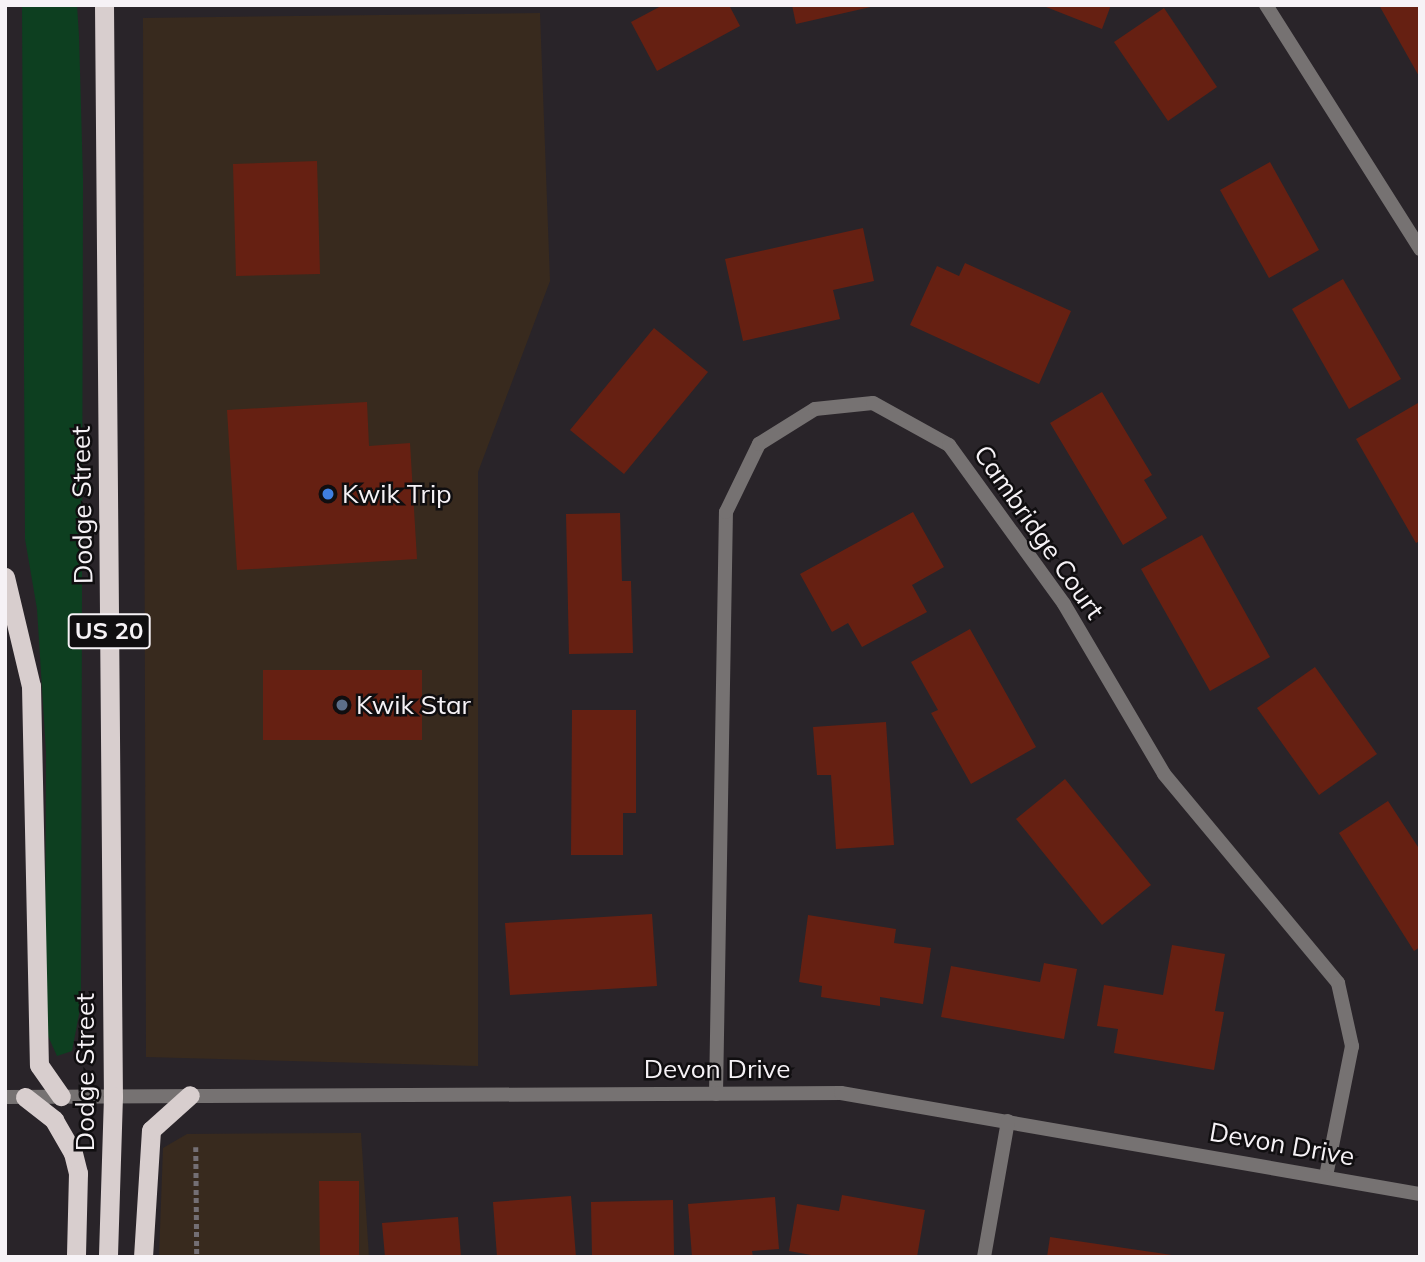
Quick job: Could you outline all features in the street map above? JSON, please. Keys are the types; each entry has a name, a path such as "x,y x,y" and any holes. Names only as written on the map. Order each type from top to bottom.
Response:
{"highway":[{"name":"Dodge Street","path":"104,5 113,1096 108,1257"},
{"path":"5,577 31,686 39,1065 48,1083 61,1096"},
{"path":"143,1257 151,1130 190,1095"},
{"path":"25,1097 54,1120 73,1153 78,1173 76,1257"}],"street":[{"path":"1266,5 1420,249"},
{"name":"Cambridge Court","path":"716,1094 726,512 759,444 815,409 873,403 949,445 1065,604 1164,774 1338,983 1352,1046 1326,1176"},
{"name":"Devon Drive","path":"5,1097 841,1093 1420,1194"},
{"path":"984,1257 1008,1121"}],"path":[{"path":"196,1147 197,1257"}],"shaded area":[{"path":"540,13 550,281 478,472 478,1066 146,1057 143,18"},
{"path":"361,1133 369,1257 159,1257 163,1148 187,1134"}],"green space":[{"path":"22,5 77,5 79,36 83,179 81,1004 72,1051 57,1056 48,1036 45,1005 46,752 37,609 25,539"}],"building":[{"path":"663,5 729,5 740,26 657,71 631,22"},
{"path":"792,5 875,5 875,6 796,24"},
{"path":"1041,5 1111,5 1102,29"},
{"path":"1379,5 1420,5 1420,78"},
{"path":"1164,8 1217,87 1168,121 1114,42"},
{"path":"317,161 320,274 236,276 233,164"},
{"path":"1270,162 1319,250 1269,278 1220,190"},
{"path":"863,228 874,281 833,290 840,319 743,341 725,259"},
{"path":"965,263 1071,311 1039,384 910,325 937,266 959,276"},
{"path":"1343,279 1401,379 1349,409 1292,309"},
{"path":"654,328 708,372 624,474 570,430"},
{"path":"1102,392 1152,475 1144,480 1167,518 1123,545 1050,423"},
{"path":"367,402 369,446 410,443 417,559 237,570 227,410"},
{"path":"1418,403 1420,541 1416,543 1356,439"},
{"path":"913,512 944,567 912,585 927,612 862,647 848,623 832,632 800,574"},
{"path":"620,513 622,581 631,581 633,653 569,654 566,514"},
{"path":"1202,535 1270,657 1210,691 1141,569"},
{"path":"970,629 1036,747 971,784 931,713 938,710 911,662"},
{"path":"1315,667 1377,754 1319,795 1257,708"},
{"name":"Kwik Star","path":"263,670 422,670 422,740 263,740"},
{"path":"572,710 636,710 636,813 623,813 623,855 571,855"},
{"path":"886,722 894,845 836,849 831,775 817,775 813,727"},
{"path":"1065,779 1151,885 1102,925 1016,819"},
{"path":"1388,801 1420,850 1420,947 1414,951 1339,833"},
{"path":"652,914 657,986 510,995 505,923"},
{"path":"808,915 896,929 894,943 931,948 923,1004 880,997 880,1006 821,997 822,986 799,982"},
{"path":"1172,945 1225,954 1215,1011 1224,1012 1214,1070 1114,1053 1118,1029 1097,1026 1104,985 1163,995"},
{"path":"1044,963 1077,969 1064,1039 941,1017 951,966 1040,982"},
{"path":"319,1181 359,1181 359,1257 320,1257"},
{"path":"842,1195 925,1210 917,1257 822,1257 789,1251 797,1204 839,1211"},
{"path":"571,1196 576,1257 497,1257 493,1202"},
{"path":"775,1197 779,1249 752,1251 753,1257 692,1257 688,1204"},
{"path":"673,1200 674,1255 592,1257 591,1202"},
{"path":"458,1217 461,1257 385,1257 382,1223"},
{"path":"1050,1237 1172,1255 1172,1257 1047,1257"}],"place":[{"name":"Kwik Trip","path":"328,494"},
{"name":"Kwik Star","path":"342,705"}]}
